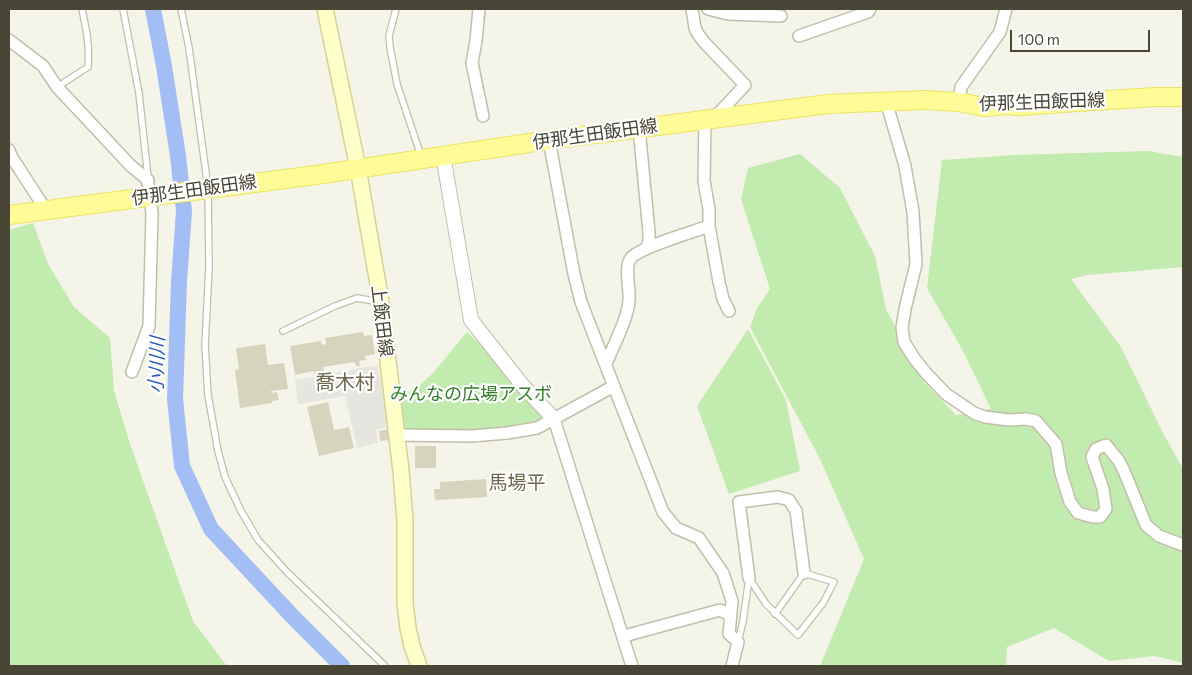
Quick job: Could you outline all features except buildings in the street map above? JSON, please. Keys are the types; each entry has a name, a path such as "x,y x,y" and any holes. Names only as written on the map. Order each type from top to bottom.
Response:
{"main road":[{"name":"上飯田線","path":"325,9 358,168 381,302 405,521 405,603 408,628 419,666"},
{"name":"伊那生田飯田線","path":"9,215 150,194 358,168 549,140 828,104 925,100 984,106 1183,97"}],"street":[{"path":"479,9 472,63 483,116"},
{"path":"692,9 695,28 698,34 745,85 719,112 705,120 704,181 709,209 709,226 721,290 729,311"},
{"path":"708,9 728,14 780,14"},
{"path":"799,36 868,12 870,9"},
{"path":"959,102 961,87 1000,32 1006,9"},
{"path":"9,40 43,66 57,87 131,166 150,194 152,214 149,326 132,372"},
{"path":"886,101 905,166 913,212 916,264 902,328 904,342 914,358 946,394 974,413 985,417 1036,421 1056,444 1061,473 1070,502 1078,513 1100,517 1106,509 1103,489 1092,457 1096,449 1106,445 1119,461 1124,471 1146,525 1159,536 1183,545"},
{"path":"639,128 649,232 649,241 646,248"},
{"path":"549,140 581,302 663,512 676,528 699,538 723,573 732,601 729,634 738,642 732,666"},
{"path":"9,154 46,210"},
{"path":"443,155 471,320 523,386 554,419 632,666"},
{"path":"606,364 628,310 628,265 631,258 646,248 709,226"},
{"path":"396,434 472,436 537,428 614,386"},
{"path":"749,578 739,502 778,497 789,500 796,510 804,573"},
{"path":"624,636 720,610 730,615"}],"lane":[{"path":"57,87 88,67 89,54 82,9"},
{"path":"123,9 139,93 150,194"},
{"path":"181,9 188,48 206,188 209,267 205,345 208,396 218,451 225,477 241,511 258,540 288,574 385,666"},
{"path":"396,9 389,36 390,47 397,84 422,158"},
{"path":"283,331 335,306 357,298 381,302"},
{"path":"749,578 766,604 776,614 798,635 823,603 834,582 804,573 776,614"},
{"path":"738,642 749,578"}],"green space":[{"path":"1148,151 1183,157 1183,267 1087,275 1071,279 1121,347 1162,431 1183,469 1183,663 1155,656 1109,661 1054,628 1007,647 1006,666 820,666 864,559 820,459 750,327 757,308 770,289 741,199 748,168 800,154 840,188 875,256 886,309 924,382 956,415 991,409 963,351 927,288 942,160 1015,155"},
{"path":"33,223 48,264 74,307 110,338 114,391 130,444 193,621 227,666 9,666 9,230"},
{"path":"748,329 786,400 800,471 729,494 697,406"},
{"name":"みんなの広場アスボ","path":"467,332 523,386 552,418 535,428 396,435 396,398 416,389 434,372"}],"shaded area":[{"path":"378,365 389,427 376,429 378,443 357,448 345,396 298,404 295,380"}],"waterway":[{"name":"小川川","path":"153,9 178,156 184,211 179,282 175,399 182,466 211,529 293,617 342,666"}],"district":[{"name":"喬木村","path":"345,382"},
{"name":"馬場平","path":"517,483"}]}
